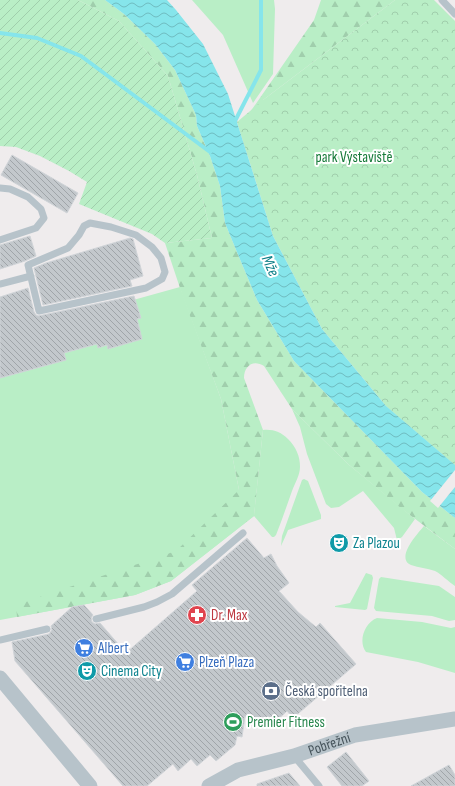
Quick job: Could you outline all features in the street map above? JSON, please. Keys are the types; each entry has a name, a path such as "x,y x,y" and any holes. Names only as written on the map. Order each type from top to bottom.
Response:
{"street":[{"path":"0,678 90,786"},
{"name":"Pobřežní","path":"209,786 238,770 294,756 355,735 455,719"}],"lane":[{"path":"442,0 455,14"},
{"path":"0,188 10,189 28,197 41,209 44,218 36,228 0,240"},
{"path":"90,223 112,227 136,235 152,247 161,258 165,272 162,279 146,288 39,311 31,276 28,265 68,248 79,235 84,226 90,223"},
{"path":"0,284 31,276"},
{"path":"96,619 144,607 172,594 243,533"},
{"path":"0,640 47,629"},
{"path":"294,756 320,786"}],"green space":[{"path":"0,0 78,0 119,21 168,76 197,175 212,238 165,243 152,234 79,204 87,182 69,171 40,156 16,147 0,146"},
{"path":"78,0 105,0 124,14 155,44 175,70 196,115 197,126 210,156 220,186 225,223 257,300 294,361 422,492 455,518 455,549 402,509 348,464 292,409 264,366 256,363 247,367 244,374 244,378 263,430 254,516 171,581 135,595 17,617 16,605 176,551 239,490 221,399 183,297 165,243 212,238 197,175 168,76 119,21"},
{"path":"192,0 274,0 273,74 253,103 223,35"},
{"path":"321,0 395,0 263,100 455,465 386,406 247,153 239,128 314,20"},
{"name":"park Výstaviště","path":"395,0 434,0 455,21 455,465 386,406 322,329 273,236 237,122 263,100"},
{"path":"180,287 221,399 239,490 254,515 263,430 283,434 291,442 297,452 300,463 299,473 276,535 272,537 254,516 171,581 135,595 0,620 0,337"},
{"path":"292,409 348,464 415,519 402,537 397,540 394,528 363,491 339,507 331,508 326,504 307,454 300,427"},
{"path":"304,479 308,481 321,515 321,519 288,530 281,546 282,536 302,480"},
{"path":"424,526 455,549 455,586 435,571 411,565 407,562 405,557 406,551"},
{"path":"366,573 372,575 373,578 367,609 335,607 350,603"},
{"path":"381,577 439,586 455,597 455,620 449,621 432,616 376,611 374,608 379,579"},
{"path":"377,618 422,622 451,628 455,627 455,673 418,662 366,652 363,643 364,633 372,620"}],"water":[{"name":"Mže","path":"105,0 167,0 203,44 228,94 273,236 322,329 386,406 455,465 455,518 422,492 294,361 257,300 225,223 220,186 210,156 197,126 196,115 175,70 155,44 124,14"}],"pier":[{"path":"455,470 455,487 438,508 430,501"}],"building":[{"path":"12,155 78,193 67,213 1,175"},
{"path":"30,236 36,256 0,269 0,245"},
{"path":"130,238 133,239 143,276 130,280 132,286 43,305 34,268"},
{"path":"28,288 34,312 38,316 134,296 141,318 137,319 142,339 108,349 107,345 98,348 97,344 64,353 66,360 0,378 0,297"},
{"name":"Plzeň Plaza","path":"247,538 264,558 271,554 277,566 289,583 279,591 298,612 316,627 320,623 356,664 293,718 287,711 274,723 268,716 255,728 245,716 242,737 237,736 235,745 216,761 210,755 197,766 191,759 178,771 173,764 147,786 123,786 15,661 12,642 49,634 52,630 51,626 72,607 84,605 93,615 91,618 92,622 95,624 100,623 126,653 197,591 192,585"},
{"path":"346,752 369,781 362,786 342,786 327,767"},
{"path":"449,765 455,775 455,786 411,786"},
{"path":"289,773 300,786 257,786 257,784"}],"waterway":[{"path":"234,123 261,70 261,0"},
{"path":"0,33 37,38 81,56 210,152"}],"place":[{"name":"Za Plazou","path":"339,543"},
{"name":"Dr. Max","path":"197,615"},
{"name":"Albert","path":"84,648"},
{"name":"Plzeň Plaza","path":"185,662"},
{"name":"Cinema City","path":"87,671"},
{"name":"Česká spořitelna","path":"271,691"},
{"name":"Premier Fitness","path":"233,722"}]}
